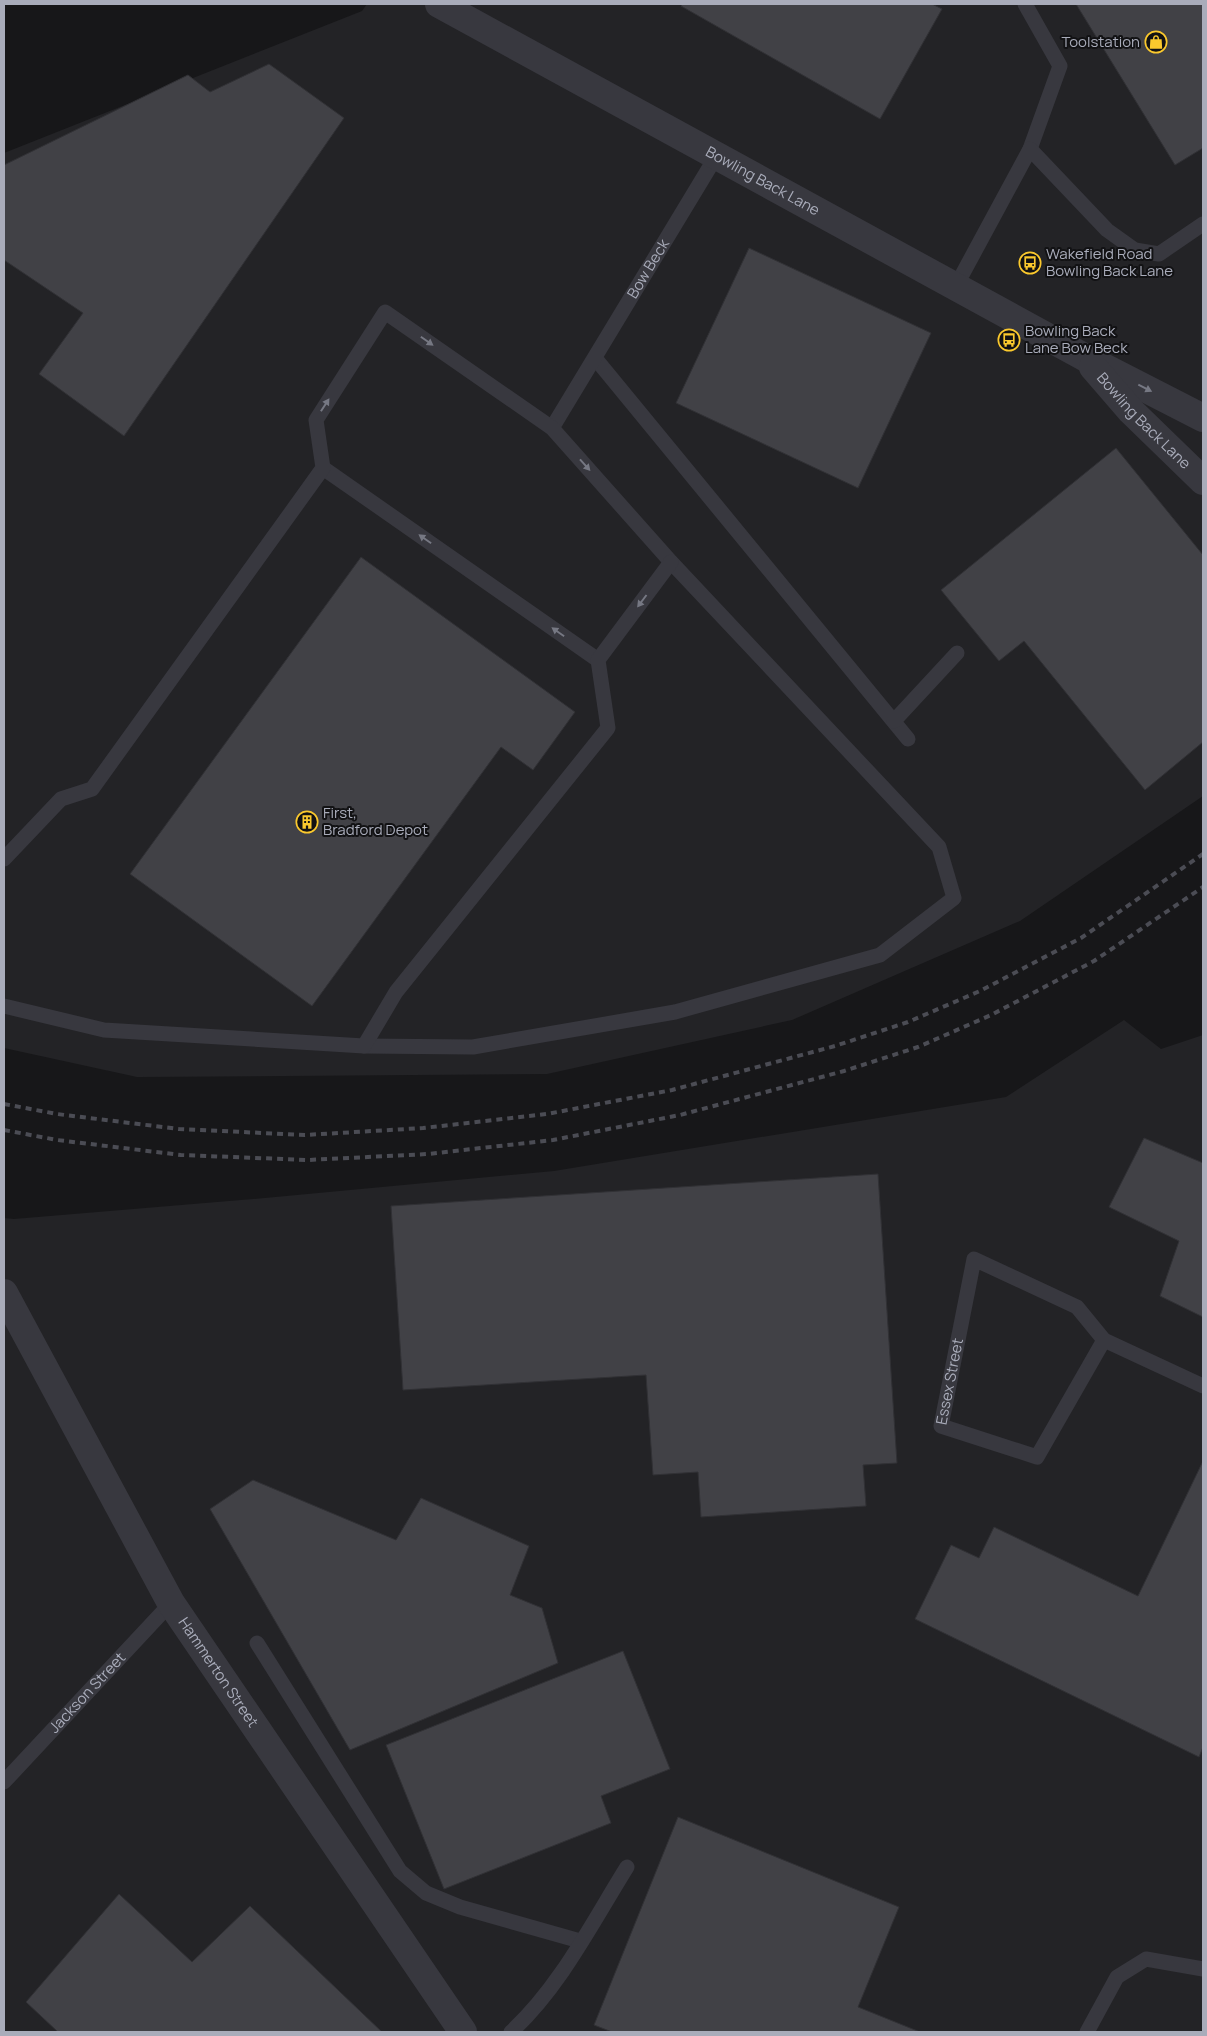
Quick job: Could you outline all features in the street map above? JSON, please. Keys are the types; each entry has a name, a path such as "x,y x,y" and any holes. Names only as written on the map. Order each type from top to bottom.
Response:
{"street":[{"name":"Bowling Back Lane","path":"439,4 1086,358 1203,418"},
{"name":"Bowling Back Lane","path":"1086,358 1131,411 1203,481"},
{"name":"Hammerton Street","path":"4,1293 172,1603 463,2032"}],"lane":[{"path":"956,286 1030,149 1060,66 1025,4"},
{"path":"1030,149 1107,230 1135,250 1159,254 1203,224"},
{"name":"Bow Beck","path":"552,428 716,155"},
{"path":"4,859 61,799 92,789 323,468 316,420 385,312 552,428 671,562 938,847 954,898 880,955 675,1012 473,1047 364,1046 104,1030 4,1006"},
{"path":"595,358 908,739"},
{"path":"323,468 598,660"},
{"path":"364,1046 396,992 608,728 598,660 671,562"},
{"path":"894,721 957,653"},
{"name":"Essex Street","path":"1104,1340 1037,1457 941,1426 974,1259 1077,1307 1104,1340 1203,1386"},
{"name":"Jackson Street","path":"4,1782 172,1603"},
{"path":"257,1643 400,1871 426,1893 460,1907 580,1941"},
{"path":"511,2032 526,2018 557,1979 627,1867"},
{"path":"1087,2032 1117,1977 1146,1959 1203,1969"}],"shaded area":[{"path":"367,4 1203,4 1203,796 1020,921 792,1020 547,1074 137,1077 4,1048 4,153 362,11"},
{"path":"1124,1020 1161,1049 1203,1035 1203,2032 4,2032 4,1218 14,1219 265,1198 554,1171 1006,1097"}],"building":[{"path":"683,4 932,4 942,9 880,119 681,6"},
{"path":"1076,4 1203,4 1203,148 1175,165"},
{"path":"269,64 344,118 124,436 39,374 83,313 4,260 4,165 188,75 210,92"},
{"path":"749,248 931,333 858,488 676,403"},
{"path":"1116,448 1203,555 1203,742 1145,790 1024,641 999,661 941,590"},
{"name":"First, Bradford Depot","path":"361,557 575,712 533,770 501,747 312,1006 130,874"},
{"path":"1144,1138 1203,1163 1203,1317 1160,1296 1179,1241 1109,1207"},
{"path":"878,1174 897,1463 863,1465 866,1506 701,1517 698,1472 653,1475 646,1375 403,1390 391,1206"},
{"path":"1203,1461 1203,1747 1199,1757 915,1619 951,1545 979,1558 994,1527 1138,1596"},
{"path":"253,1480 396,1540 421,1498 529,1546 510,1595 542,1608 558,1663 350,1750 210,1509"},
{"path":"623,1651 670,1769 601,1796 611,1823 444,1889 386,1745"},
{"path":"678,1817 899,1907 858,2007 920,2032 612,2032 594,2025"},
{"path":"119,1894 192,1962 250,1906 382,2032 58,2032 26,2002"}],"railway":[{"path":"4,1104 57,1114 179,1129 305,1135 423,1128 547,1114 672,1090 835,1046 908,1022 980,991 1081,938 1203,854"},
{"path":"4,1130 57,1140 181,1155 308,1160 428,1154 553,1140 680,1115 844,1071 918,1047 991,1015 1094,961 1203,887"}],"place":[{"name":"Toolstation","path":"1156,42"},
{"name":"Wakefield Road Bowling Back Lane","path":"1030,263"},
{"name":"Bowling Back Lane Bow Beck","path":"1009,340"},
{"name":"First, Bradford Depot","path":"307,822"}]}
